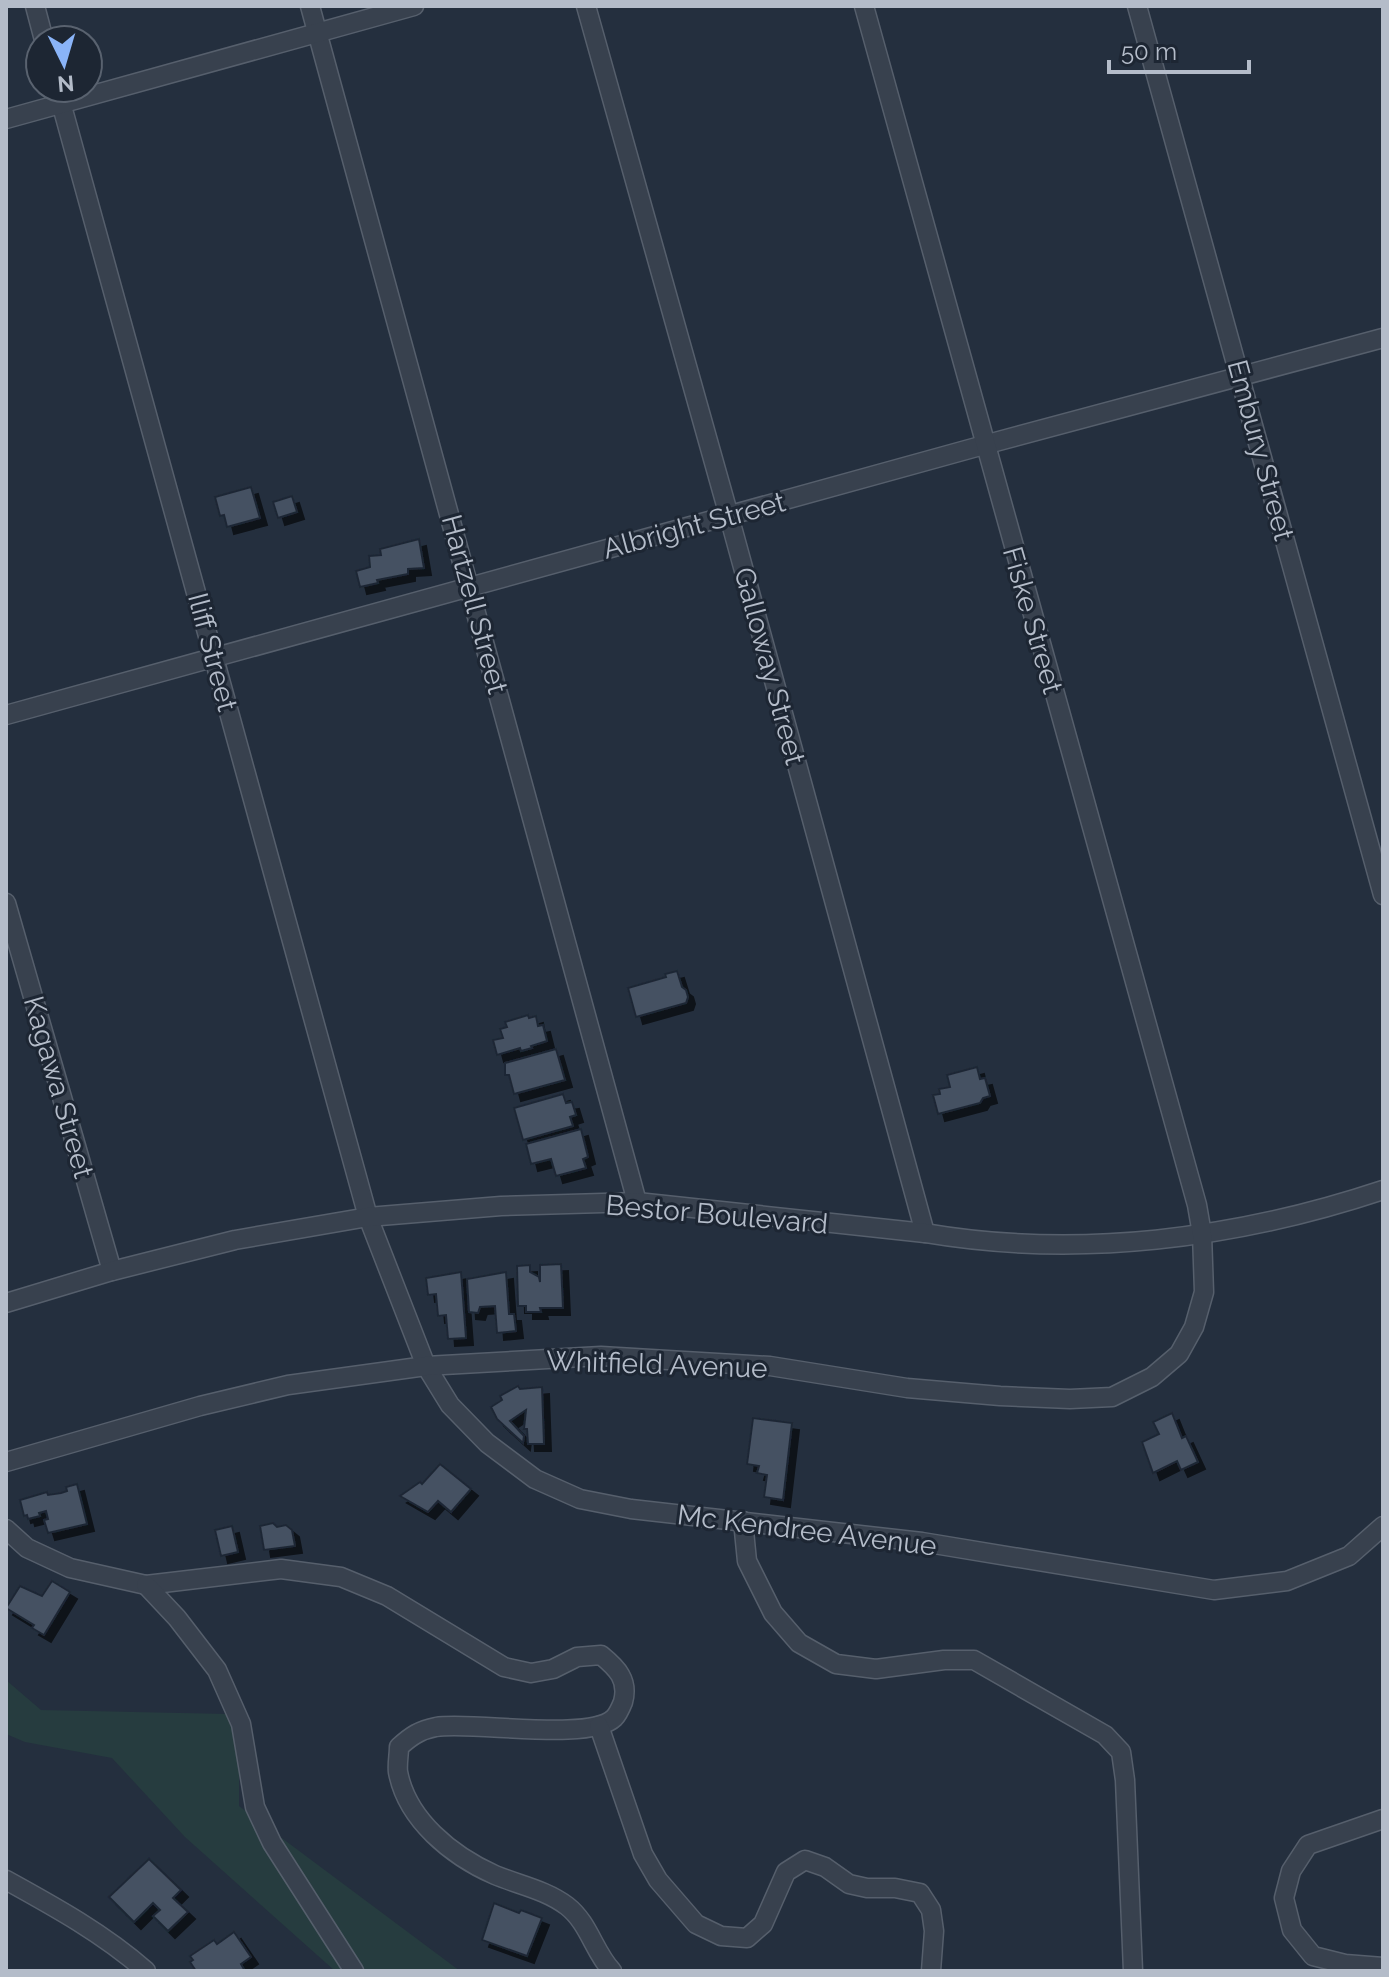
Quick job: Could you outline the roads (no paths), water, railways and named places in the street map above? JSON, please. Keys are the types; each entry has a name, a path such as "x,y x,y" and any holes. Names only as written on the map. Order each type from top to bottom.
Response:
{"street":[{"name":"Hartzell Street","path":"310,6 637,1202"},
{"path":"104,85 414,6"},
{"name":"Galloway Street","path":"586,6 925,1233"},
{"name":"Fiske Street","path":"864,6 1197,1205 1202,1234"},
{"name":"Embury Street","path":"1137,6 1383,895"},
{"path":"6,119 41,104"},
{"name":"Iliff Street","path":"61,104 368,1217"},
{"name":"Albright Street","path":"6,715 1383,338"},
{"name":"Kagawa Street","path":"6,903 112,1271"},
{"name":"Bestor Boulevard","path":"6,1303 112,1271 235,1240 368,1217 501,1206 637,1202 925,1233 967,1241 1040,1246 1120,1244 1202,1234 1326,1209 1383,1190"},
{"name":"Mc Kendree Avenue","path":"368,1217 426,1366 450,1405 477,1434 535,1479 580,1499 631,1509 922,1542 1214,1590 1287,1581 1349,1556 1383,1526"},
{"name":"Whitfield Avenue","path":"6,1462 200,1406 288,1385 426,1366 601,1356 770,1366 907,1388 1000,1396 1112,1397 1152,1377 1179,1354 1194,1327 1204,1292 1202,1234"},
{"path":"743,1521 747,1561 773,1613 799,1643 836,1664 876,1669 944,1660 974,1660 1105,1735 1121,1752 1125,1780 1133,1971"},
{"path":"6,1529 27,1548 70,1568 146,1585 281,1569 341,1577 387,1596 504,1667 531,1673 553,1669 577,1657 601,1655 619,1670 626,1688 622,1706 614,1719 599,1726 550,1730 439,1727 414,1733 399,1747 397,1771 410,1806 430,1831 458,1855 569,1907 587,1929 601,1960 612,1971"},
{"path":"146,1585 177,1618 217,1670 241,1724 255,1807 272,1843 354,1971"},
{"path":"599,1726 643,1854 658,1880 696,1924 721,1936 747,1938 763,1924 786,1872 805,1860 825,1867 849,1884 920,1893 931,1910 934,1931 931,1971"},
{"path":"1383,1819 1308,1845 1291,1871 1284,1898 1292,1930 1313,1956 1345,1964 1383,1967"},
{"path":"6,1880 121,1949 146,1971"}]}
